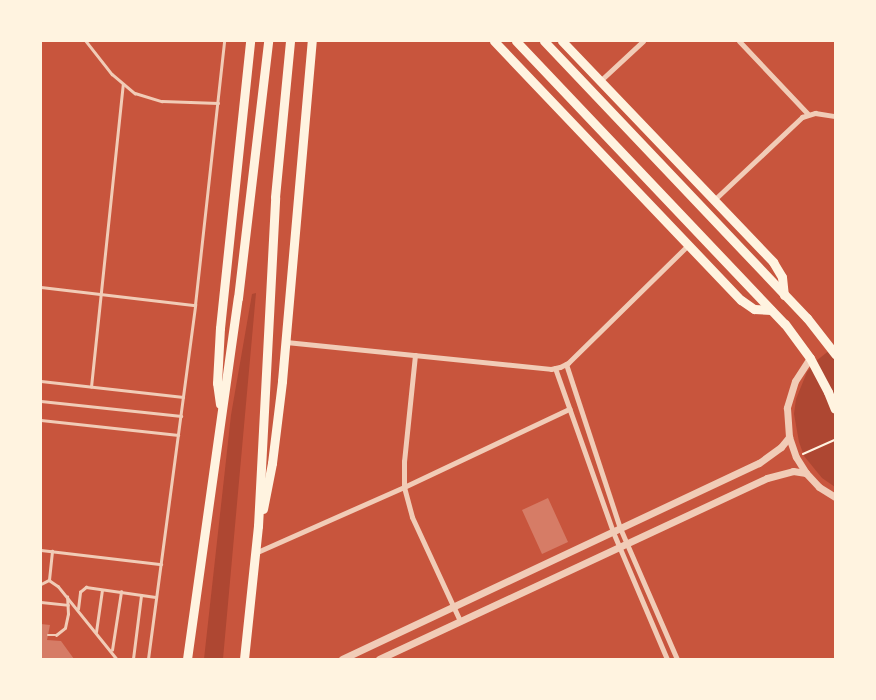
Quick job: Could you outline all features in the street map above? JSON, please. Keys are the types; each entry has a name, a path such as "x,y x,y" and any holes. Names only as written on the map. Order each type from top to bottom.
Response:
{"main road":[{"path":"222,414 217,383 220,328 250,41"},
{"path":"187,659 251,196 268,41"},
{"path":"244,659 258,526 275,197 290,41"},
{"path":"258,526 272,463 286,342 312,41"},
{"path":"494,41 747,306 754,309 771,310"},
{"path":"516,41 771,310 810,358 835,409"},
{"path":"544,41 807,318 835,354"},
{"path":"562,41 779,269 784,295"}],"street":[{"path":"600,81 643,41"},
{"path":"740,41 808,114"},
{"path":"714,200 802,117 808,114 835,116"},
{"path":"286,342 555,368 566,364 688,245"},
{"path":"415,355 404,461 404,487 412,516 460,621"},
{"path":"810,358 795,381 787,408 789,437 796,456 806,473 819,487 835,497"},
{"path":"566,364 620,528 677,659"},
{"path":"555,368 613,532 667,659"},
{"path":"255,553 404,487 569,409"},
{"path":"342,659 759,463 781,447 789,437"},
{"path":"379,659 774,475 793,471 806,473"}],"lane":[{"path":"86,41 123,85 135,93 162,101 218,103"},
{"path":"148,659 155,597 184,397 224,41"},
{"path":"91,386 123,85"},
{"path":"41,287 195,305"},
{"path":"41,381 184,397"},
{"path":"41,401 181,416"},
{"path":"41,420 178,435"},
{"path":"41,550 161,564"},
{"path":"49,580 52,551"},
{"path":"41,584 49,580"},
{"path":"49,580 67,596 112,650 116,659"},
{"path":"78,609 81,590 86,587 155,597"},
{"path":"96,632 102,590"},
{"path":"112,650 121,592"},
{"path":"133,659 141,595"},
{"path":"48,635 56,635 65,628 68,605 67,596"},
{"path":"41,602 68,605"}],"path":[{"path":"796,456 835,440"}],"shaded area":[{"path":"256,293 223,659 204,659 231,415 252,294"},
{"path":"835,346 835,487 822,478 804,456 799,442 794,414 796,399 807,372 816,361"}],"building":[{"path":"548,498 568,542 542,554 522,510"},
{"path":"41,624 50,625 47,640 61,641 74,659 41,659"}]}
